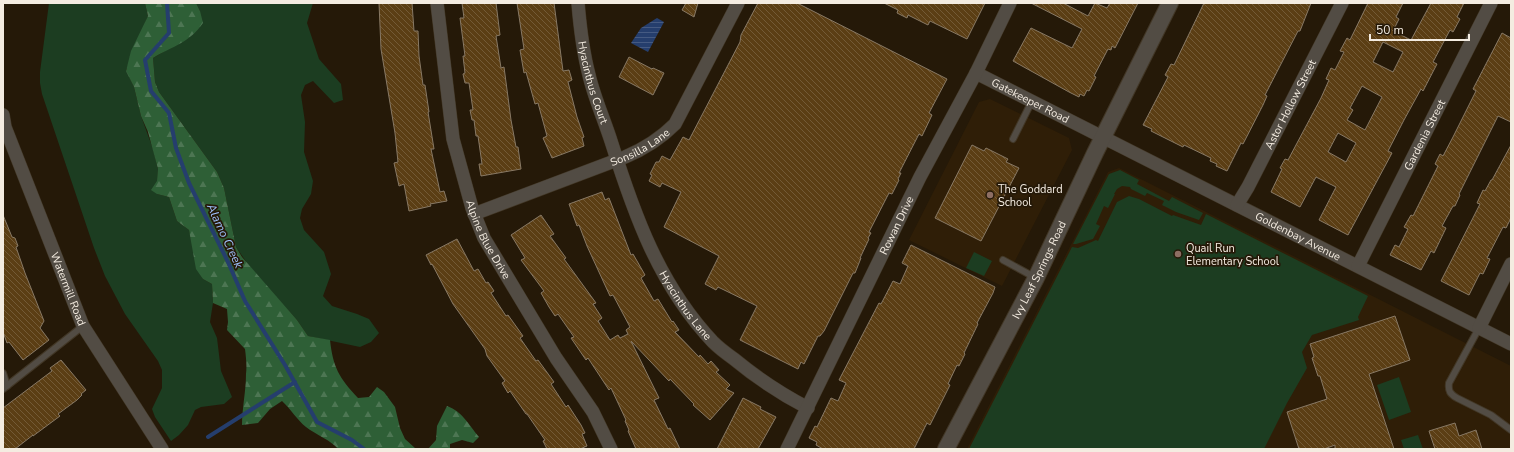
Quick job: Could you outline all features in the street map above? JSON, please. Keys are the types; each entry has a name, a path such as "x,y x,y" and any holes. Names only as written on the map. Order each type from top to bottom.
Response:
{"street":[{"name":"Alpine Blue Drive","path":"437,3 453,139 474,214 484,238 556,358 593,412 611,449"},
{"name":"Hyacinthus Court","path":"578,3 589,76 616,160"},
{"name":"Sonsilla Lane","path":"474,214 641,150 666,134 676,124 738,3"},
{"name":"Rowan Drive","path":"787,449 920,177 976,73 1010,3"},
{"name":"Ivy Leaf Springs Road","path":"946,449 1036,278 1103,137 1170,3"},
{"name":"Astor Hollow Street","path":"1237,205 1248,187 1342,3"},
{"name":"Gardenia Street","path":"1358,266 1491,3"},
{"name":"Gatekeeper Road","path":"976,73 1085,128"},
{"name":"Watermill Road","path":"3,115 5,126 45,232 83,326 162,449"},
{"name":"Goldenbay Avenue","path":"1085,128 1511,344"},
{"name":"Hyacinthus Lane","path":"616,160 642,231 660,269 696,322 714,343 748,370 786,396 808,408"},
{"path":"1479,328 1511,264"}],"lane":[{"path":"1013,139 1032,101"},
{"path":"1003,260 1036,278"},
{"path":"5,388 83,326"},
{"path":"1479,328 1449,383 1448,389 1452,395 1491,415 1511,430"},
{"path":"3,374 5,388"}],"shaded area":[{"name":"The Goddard School","path":"990,99 1069,138 1072,150 1002,286 909,240 979,102"},
{"name":"Quail Run Elementary School","path":"1119,168 1511,366 1511,449 967,449 1108,172"}],"green space":[{"path":"49,3 145,3 148,16 126,70 134,87 141,116 153,149 158,169 157,194 169,197 177,221 189,230 203,279 212,284 213,303 210,322 217,338 221,371 232,397 224,404 201,407 195,410 188,425 171,441 155,417 152,409 162,388 162,370 158,361 125,314 105,276 94,248 42,94 40,72"},
{"path":"145,3 196,3 200,11 203,23 198,30 180,44 153,58 155,82 159,92 217,172 224,188 236,247 242,257 297,320 308,336 330,340 333,358 338,372 358,398 369,397 377,387 384,392 395,407 400,428 405,439 415,448 428,449 338,449 332,443 306,427 282,401 270,409 258,423 242,425 246,371 245,349 227,330 227,309 213,303 212,284 203,279 196,269 189,230 177,221 169,197 157,194 151,190 157,181 158,169 148,132 141,116 134,87 126,71 131,51 148,16"},
{"path":"196,3 313,3 307,23 319,59 341,84 343,100 334,103 313,81 305,85 301,95 305,122 304,152 313,181 311,194 302,209 300,218 304,230 324,252 331,274 323,296 332,306 369,319 379,333 371,342 360,347 308,336 297,320 252,270 236,247 224,188 217,172 159,92 155,82 153,58 165,51 200,11"},
{"path":"1120,170 1139,180 1137,184 1169,201 1172,197 1203,213 1199,220 1176,212 1162,205 1164,201 1147,193 1145,196 1131,189 1130,187 1122,186 1117,189 1108,208 1104,206 1096,224 1100,226 1093,239 1073,244 1109,174"},
{"name":"Quail Run Elementary School","path":"1129,196 1139,199 1172,216 1173,215 1201,225 1206,214 1368,296 1358,317 1359,320 1312,335 1302,352 1307,368 1287,403 1264,449 969,449 1072,247 1078,248 1096,240 1098,241 1117,202"},
{"path":"974,252 992,261 984,276 966,268"},
{"path":"1399,377 1411,412 1389,420 1377,385"},
{"path":"447,406 461,415 479,437 473,443 462,440 450,444 450,449 428,449 436,440 437,426"},
{"path":"1418,435 1423,449 1404,449 1401,440"}],"water":[{"path":"657,18 664,22 648,52 631,43 641,28"}],"building":[{"path":"379,3 412,3 414,31 418,31 419,56 423,85 425,85 434,149 431,149 440,192 444,191 447,201 430,204 431,206 409,211 404,184 399,186 394,163 398,162 395,133 381,49"},
{"path":"462,3 496,3 500,35 496,36 501,68 504,67 511,120 516,147 518,147 521,169 481,176 479,164 482,164 478,136 476,136 474,120 472,120 470,110 473,110 469,83 465,83 463,74 465,73 463,56 465,56 460,18 464,18"},
{"path":"517,3 554,3 563,71 569,70 572,80 568,82 584,137 582,138 584,146 552,158 543,138 547,136 538,103 535,104 526,72 524,73 520,50 524,49"},
{"path":"686,3 698,3 694,17 682,10"},
{"path":"758,3 797,3 947,79 929,113 932,115 922,136 919,134 899,173 901,173 898,179 899,180 892,194 889,193 869,232 871,233 868,238 869,239 855,273 853,273 824,331 820,336 818,336 804,364 801,362 798,369 740,340 757,306 718,287 716,290 705,284 719,256 664,227 681,192 662,183 660,187 649,181 652,175 650,174 656,162 659,162 662,156 670,160 683,137 689,140 740,42 741,35"},
{"path":"884,3 985,3 967,39 930,21 928,25 908,15 907,18 897,13 898,10"},
{"path":"1031,3 1063,3 1088,16 1095,3 1107,8 1110,3 1138,3 1115,48 1112,46 1111,50 1108,49 1094,76 1096,77 1089,91 1087,90 1084,96 1080,94 1079,97 1013,61 1031,28 1072,48 1082,29"},
{"path":"1204,3 1311,3 1300,31 1298,31 1265,95 1267,96 1263,105 1227,171 1216,166 1217,164 1210,161 1211,158 1184,145 1183,147 1151,131 1152,129 1143,125 1168,77 1165,75 1171,64 1174,65"},
{"path":"1368,3 1403,3 1396,17 1399,19 1393,31 1411,40 1431,3 1464,3 1457,17 1460,19 1453,32 1450,30 1433,62 1437,64 1423,91 1421,89 1404,120 1388,151 1392,153 1348,235 1319,220 1336,187 1316,177 1300,207 1271,192 1282,169 1280,168 1285,159 1288,160 1321,98 1329,80 1326,79 1331,68 1335,70 1344,52 1340,51 1347,38 1350,40","holes":["1383,42 1403,52 1393,72 1373,62","1362,86 1382,97 1365,130 1347,120 1353,110 1350,108","1338,133 1356,143 1346,162 1328,152"]},
{"path":"1502,33 1511,38 1511,122 1498,116 1459,194 1460,195 1455,206 1453,206 1442,226 1446,228 1434,253 1431,251 1421,270 1390,255 1395,245 1399,247 1408,229 1404,227 1411,215 1413,216 1438,166 1435,164 1440,154 1443,156 1453,137 1476,91 1473,89"},
{"path":"629,57 652,69 653,68 664,73 653,95 619,77"},
{"path":"972,145 984,151 986,148 1008,159 1006,162 1019,168 981,241 935,218"},
{"path":"1511,145 1511,218 1506,228 1503,227 1487,258 1490,259 1483,274 1480,273 1469,295 1441,281 1480,204 1477,203 1483,190 1485,191 1492,180"},
{"path":"602,192 605,200 609,198 631,255 633,254 645,275 641,278 654,301 658,299 672,322 673,321 679,330 675,332 699,357 700,355 708,364 711,361 719,370 716,372 730,385 726,389 734,393 710,420 693,405 694,404 670,379 669,381 631,341 659,398 654,400 668,429 670,428 680,449 636,449 628,431 626,420 611,388 609,390 588,358 586,360 571,338 574,337 558,314 555,316 549,307 541,293 544,291 521,260 525,258 511,235 541,215 554,234 550,236 566,258 564,259 596,303 593,304 602,318 598,321 610,340 618,335 620,338 628,334 626,330 630,327 613,295 610,296 579,225 577,226 569,204"},
{"path":"3,215 12,237 15,238 18,246 16,247 25,273 44,321 40,328 49,340 23,360 9,342 7,343 3,332"},
{"path":"457,239 474,271 478,269 486,283 488,282 494,291 491,293 506,316 508,315 523,336 520,338 536,361 538,360 554,382 551,384 566,407 568,405 581,425 585,433 582,434 587,446 580,449 547,449 543,441 545,440 527,414 510,391 508,393 502,383 505,381 487,356 485,349 453,304 426,255"},
{"path":"911,245 995,287 993,293 977,323 978,324 964,353 965,354 959,366 957,365 948,384 950,385 930,425 927,423 914,449 823,449 816,445 817,442 809,438 815,426 817,427 831,398 838,401 846,383 839,380 879,303 881,304 893,281 900,284 908,266 902,263"},
{"path":"1395,316 1410,360 1369,374 1394,449 1335,449 1335,445 1324,449 1299,449 1287,412 1327,399 1320,376 1318,376 1312,358 1314,357 1310,344"},
{"path":"61,360 86,390 77,400 58,414 60,416 15,449 3,449 3,408 52,371 50,368"},
{"path":"743,398 776,417 758,449 717,449"},
{"path":"1455,423 1459,436 1476,430 1482,449 1435,449 1429,431"}],"waterway":[{"name":"Alamo Creek","path":"167,3 169,33 145,60 151,91 169,113 176,148 189,183 228,262 245,301 285,365 317,422 352,440 364,449"},
{"path":"208,437 295,382"}],"place":[{"name":"The Goddard School","path":"990,195"},
{"name":"Quail Run Elementary School","path":"1178,254"}]}
